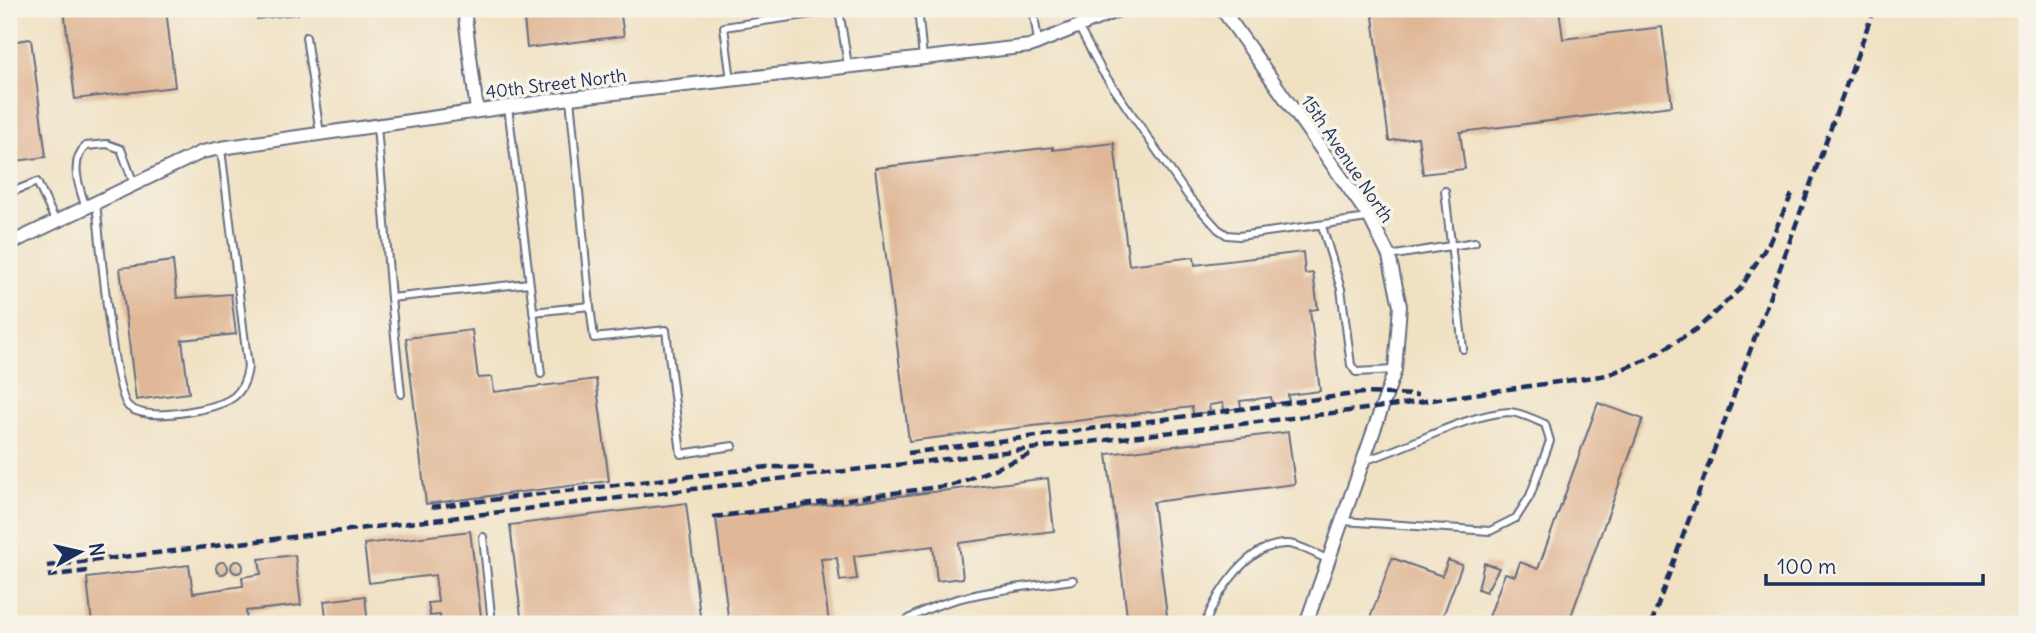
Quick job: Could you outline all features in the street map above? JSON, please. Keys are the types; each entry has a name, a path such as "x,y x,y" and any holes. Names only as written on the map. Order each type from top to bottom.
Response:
{"street":[{"path":"464,9 477,111"},
{"name":"40th Street North","path":"9,244 90,203 202,152 570,98 923,58 1039,42 1120,9"},
{"name":"15th Avenue North","path":"1222,9 1370,218 1389,256 1400,306 1395,370 1306,624"}],"lane":[{"path":"918,9 923,58"},
{"path":"1033,9 1039,42"},
{"path":"731,80 724,27 839,10 848,65"},
{"path":"1078,26 1102,71 1188,196 1218,229 1227,235 1239,236 1370,218"},
{"path":"306,37 320,134"},
{"path":"570,98 594,338 666,330 681,454 733,446"},
{"path":"508,107 541,374"},
{"path":"377,126 401,394"},
{"path":"134,184 121,149 107,144 86,146 78,159 76,180 90,203 123,401 130,408 144,412 167,413 187,412 232,401 246,384 248,367 221,148"},
{"path":"9,193 37,182 55,220"},
{"path":"1445,191 1463,349"},
{"path":"1322,226 1341,289 1351,365 1356,372 1395,370"},
{"path":"1389,256 1475,243"},
{"path":"391,298 529,283"},
{"path":"533,312 590,306"},
{"path":"1342,521 1490,530 1516,518 1530,496 1550,441 1545,424 1512,412 1476,419 1400,450 1364,460"},
{"path":"483,537 492,624"},
{"path":"1205,624 1228,582 1259,550 1289,544 1330,560"},
{"path":"902,624 943,605 990,593 1073,580"}],"building":[{"path":"64,9 166,9 175,87 75,99"},
{"path":"256,9 297,9 298,14 257,19"},
{"path":"523,9 620,9 624,36 527,48"},
{"path":"1372,9 1559,9 1563,39 1662,27 1672,106 1460,132 1465,169 1423,174 1418,137 1389,141"},
{"path":"31,39 46,157 9,162 9,42"},
{"path":"1114,143 1129,265 1194,257 1195,265 1303,252 1305,274 1313,273 1318,309 1310,310 1320,391 1288,395 1289,402 1272,404 1271,397 1240,401 1241,408 1224,410 1223,403 1209,405 1210,412 1193,414 1192,407 909,441 875,168 1053,147 1053,150"},
{"path":"173,261 177,298 231,294 236,334 182,340 189,393 136,400 120,268"},
{"path":"472,330 478,378 492,377 494,392 596,379 609,481 426,504 406,338"},
{"path":"1598,403 1643,419 1568,624 1508,624 1489,617 1505,573 1515,576 1520,562 1538,569"},
{"path":"1288,432 1295,484 1153,502 1168,624 1128,624 1107,454"},
{"path":"1048,478 1054,531 959,543 963,578 937,581 933,546 854,556 857,579 840,581 837,558 821,559 829,624 729,624 716,518"},
{"path":"686,503 701,624 522,624 510,525"},
{"path":"470,531 482,624 441,624 440,615 430,616 428,603 438,602 435,575 369,583 364,544"},
{"path":"295,555 301,605 246,611 247,624 92,624 87,578 189,565 193,593 243,586 242,577 261,574 259,559"},
{"path":"1392,558 1442,576 1448,560 1462,565 1440,624 1368,624"},
{"path":"232,562 242,562 242,572 232,572"},
{"path":"217,563 227,563 227,573 217,573"},
{"path":"1484,563 1499,568 1486,592 1478,589"},
{"path":"365,596 368,624 327,624 324,601"}],"railway":[{"path":"1651,624 1874,9"},
{"path":"47,566 1383,407 1607,375 1648,359 1698,328 1740,289 1770,241 1793,192"},
{"path":"908,453 1362,393 1418,395"},
{"path":"713,517 953,485 1032,454"},
{"path":"431,507 768,467 818,468"},
{"path":"48,576 87,571"}]}
